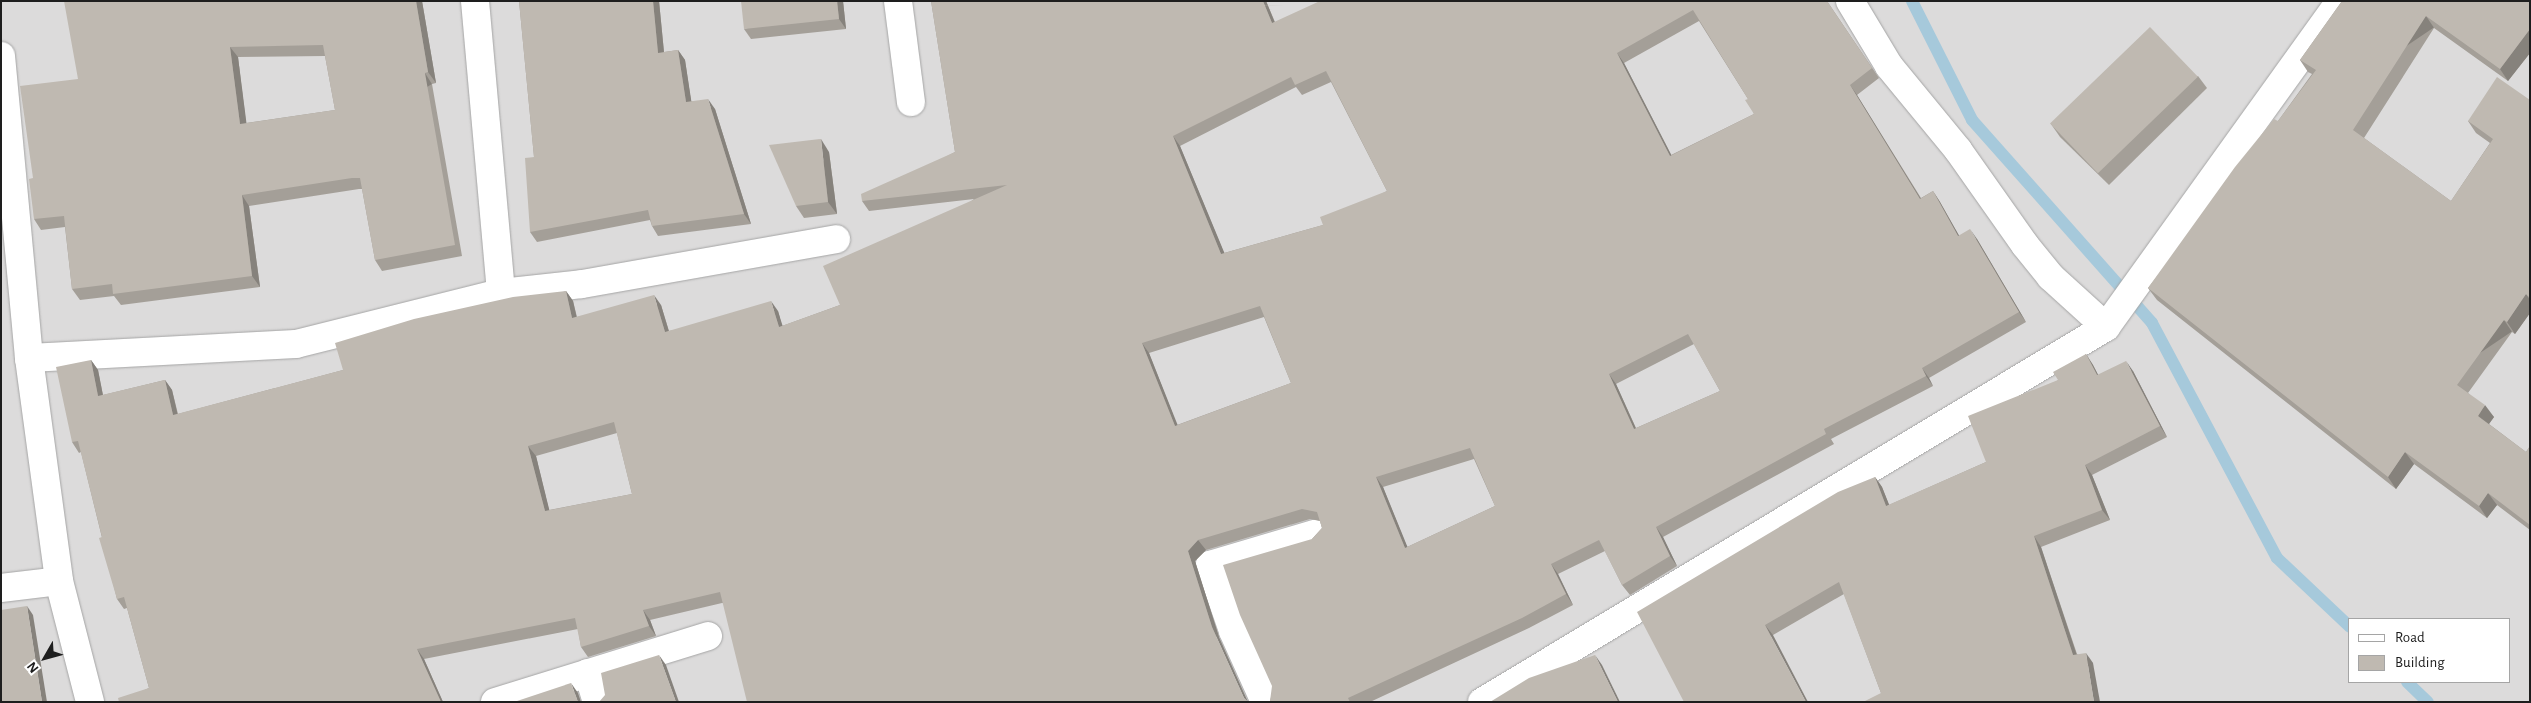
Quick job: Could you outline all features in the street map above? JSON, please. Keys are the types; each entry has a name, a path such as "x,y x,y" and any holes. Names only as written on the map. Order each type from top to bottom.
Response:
{"street":[{"path":"475,1 501,293"},
{"path":"898,1 911,102"},
{"path":"1850,1 1889,66 1958,150 2025,245 2051,277 2106,327"},
{"path":"1482,702 2106,327 2340,1"},
{"path":"1,56 30,358 59,581 90,702"},
{"path":"30,358 296,344 501,293 582,284 836,239"},
{"path":"1265,702 1232,631 1210,565 1314,534"},
{"path":"1,588 59,581"},
{"path":"495,702 708,636"},
{"path":"588,673 597,702"}],"shaded area":[{"path":"1,1 2530,1 2530,702 1,702"}],"building":[{"path":"64,1 416,1 428,72 425,73 455,245 375,260 360,178 352,178 242,195 252,276 113,294 112,284 72,289 64,216 34,219 29,179 33,178 20,86 78,79","holes":["323,45 335,110 240,124 230,47"]},
{"path":"519,1 653,1 658,53 678,50 686,102 708,99 744,214 652,226 648,210 530,232 525,158 534,157"},
{"path":"741,1 837,1 839,19 744,29"},
{"path":"931,1 1263,1 1272,23 1320,1 1827,1 1872,68 1850,85 1920,199 1933,191 1958,236 1970,229 2019,312 1922,368 1926,376 1824,429 1826,434 1656,527 1670,556 1622,585 1599,540 1551,564 1566,594 1522,618 1348,698 1350,702 1270,702 1272,686 1240,615 1223,565 1312,539 1322,528 1317,512 1302,509 1198,540 1188,551 1212,627 1244,698 1248,702 747,702 720,592 643,610 649,626 581,647 575,618 417,649 441,702 119,702 118,698 149,688 124,597 117,599 99,538 102,537 78,441 72,442 56,367 91,360 98,396 165,380 173,415 343,370 335,343 414,319 513,297 566,291 572,318 654,295 665,332 771,301 779,327 840,305 823,266 1007,185 862,201 861,194 955,152","holes":["1693,10 1748,99 1745,100 1754,114 1670,156 1617,53","1326,71 1387,191 1320,217 1323,225 1221,254 1173,136 1291,77 1295,85","1260,306 1291,383 1175,426 1142,343","1688,334 1720,391 1634,429 1609,374","614,422 632,494 545,511 528,446","1470,448 1495,506 1405,548 1376,477"]},
{"path":"2342,1 2530,1 2530,29 2500,69 2426,16 2353,130 2451,201 2493,139 2468,121 2497,77 2530,100 2530,296 2526,294 2507,322 2504,320 2457,385 2485,405 2478,416 2526,452 2530,446 2530,525 2488,493 2479,506 2405,452 2388,477 2148,288 2235,167 2274,119 2278,121 2316,70 2300,60"},
{"path":"2150,27 2198,77 2098,173 2050,124"},
{"path":"821,139 828,202 796,206 769,145"},
{"path":"2086,354 2097,375 2126,361 2160,426 2085,465 2102,510 2034,536 2073,655 2086,653 2094,702 1863,702 1881,693 1839,582 1765,625 1806,702 1684,702 1637,612 1838,492 1875,477 1886,506 1986,462 1968,416 2058,380 2053,372"},
{"path":"27,606 42,702 1,702 1,610"},
{"path":"659,655 676,702 599,702 605,695 601,673"},
{"path":"1595,655 1618,702 1490,702 1529,678"},
{"path":"571,683 578,702 514,702"}],"waterway":[{"path":"1912,1 1972,120 2152,323 2277,558 2348,625"},
{"path":"2408,683 2428,702"}]}
